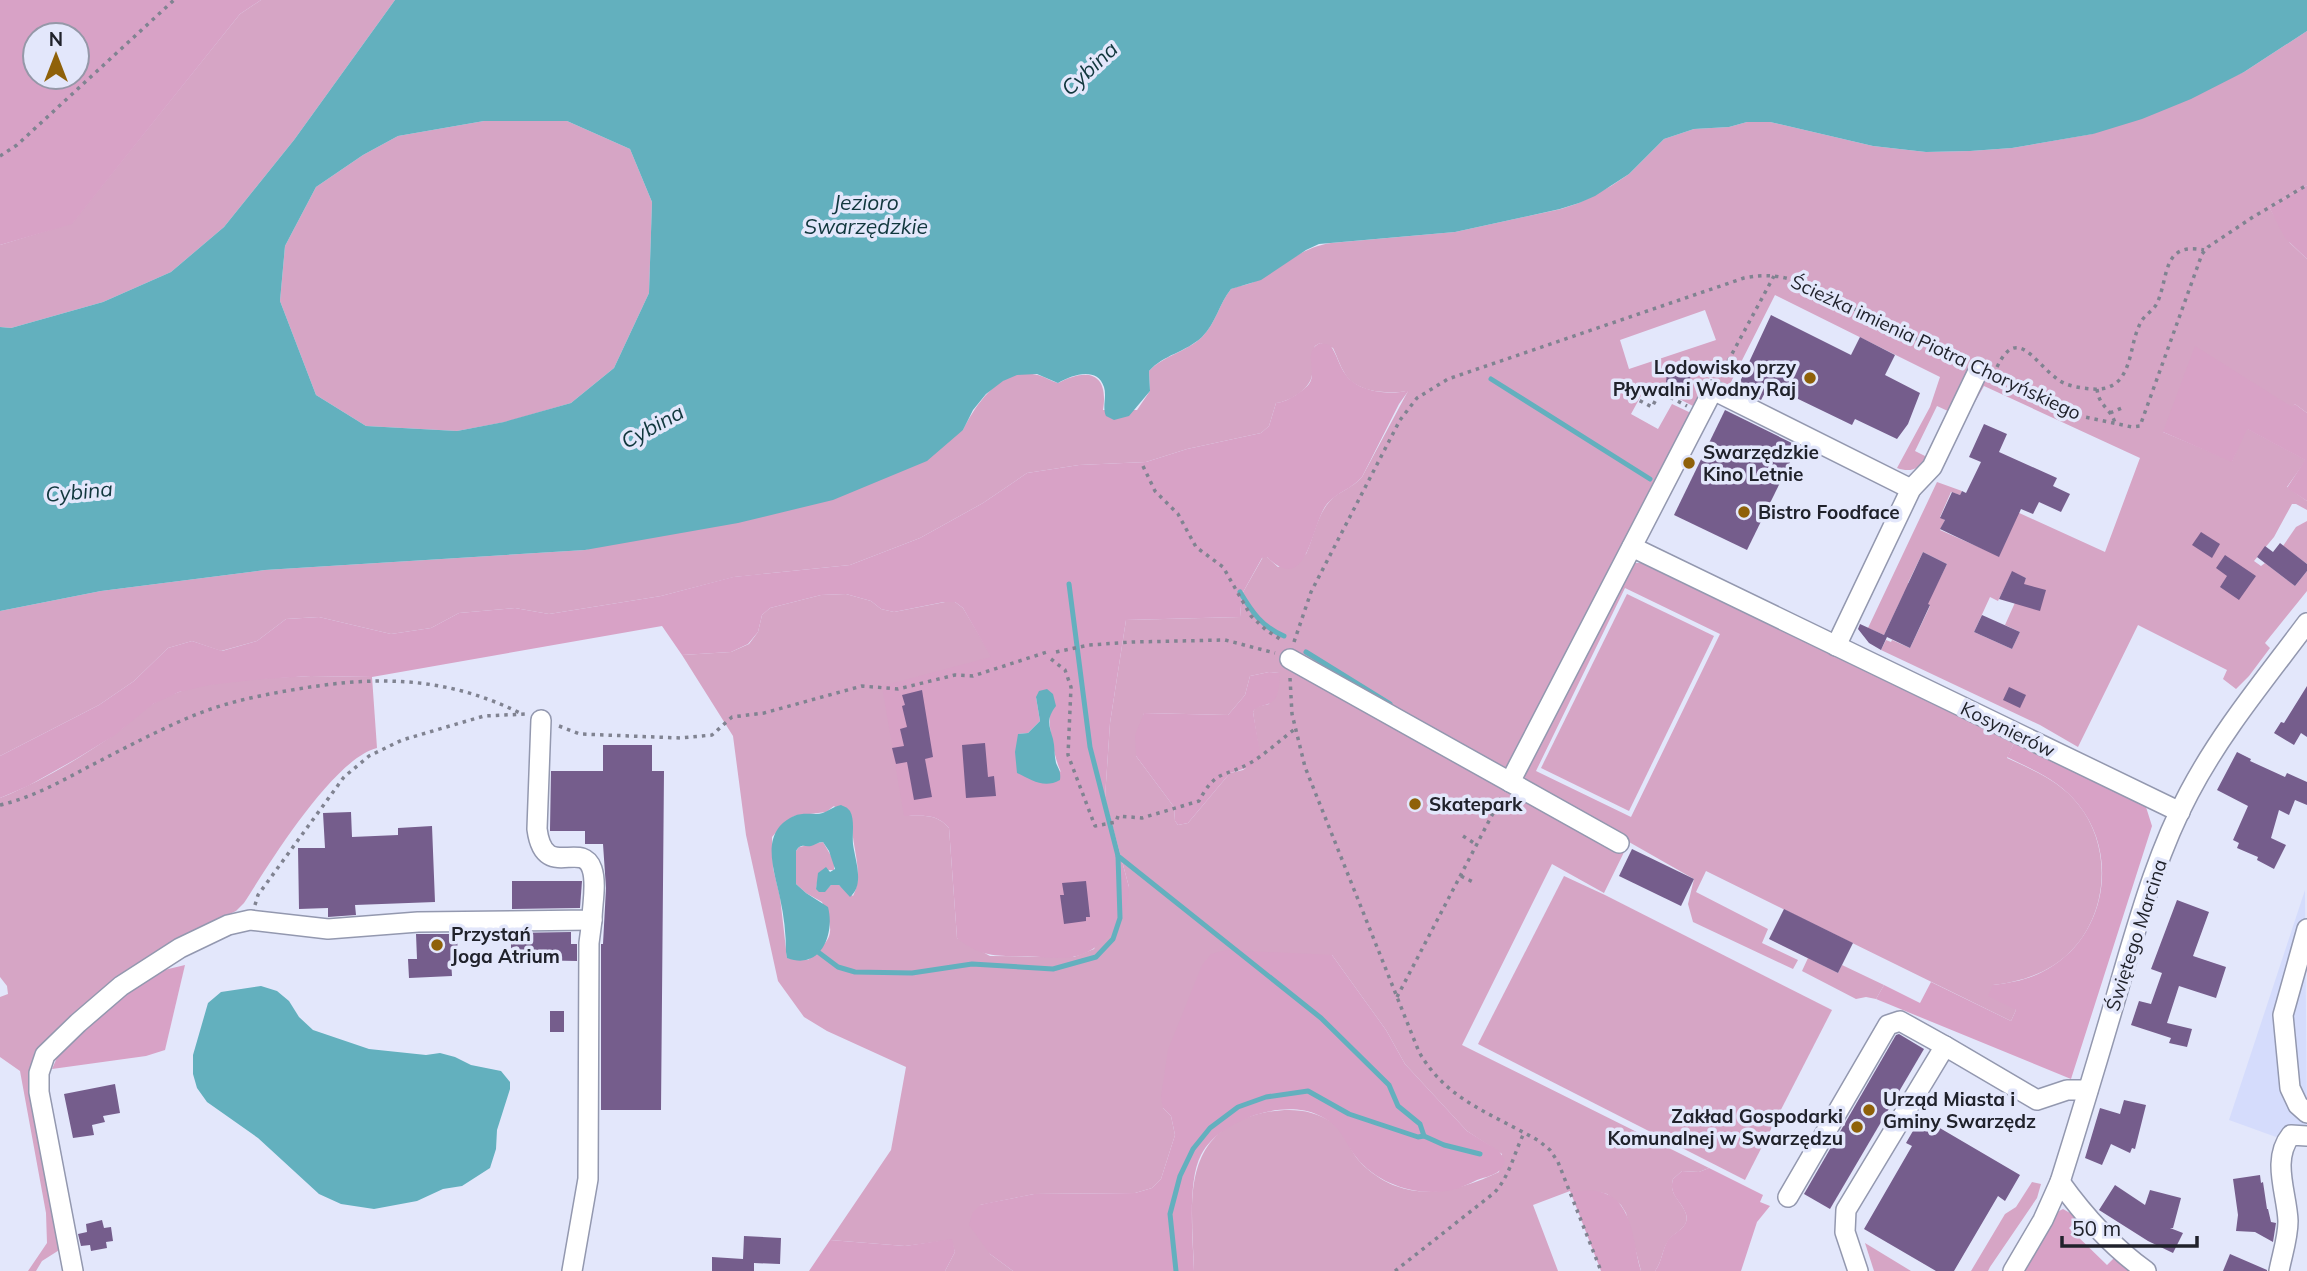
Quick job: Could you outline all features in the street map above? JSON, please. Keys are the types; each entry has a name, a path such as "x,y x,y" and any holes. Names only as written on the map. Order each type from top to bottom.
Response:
{"street":[{"path":"1836,646 1911,489 1932,467 1986,372"},
{"path":"1510,782 1713,390 1911,489"},
{"name":"Kosynierów","path":"1632,547 2180,811"},
{"name":"Świętego Marcina","path":"2013,1271 2043,1220 2060,1182 2146,900 2180,811 2211,753 2307,623"},
{"path":"1292,653 1619,843"},
{"path":"541,720 538,843 550,857 581,858 587,862 592,870 593,883 589,943 587,1179 572,1271"},
{"path":"73,1271 39,1092 39,1073 44,1055 121,986 180,948 214,930 250,920 328,929 418,922 592,920"},
{"path":"2307,929 2283,1016 2290,1088 2298,1105 2307,1113"},
{"path":"1788,1197 1888,1025 1900,1021 1907,1023 2037,1100 2067,1090 2088,1090"},
{"path":"1858,1271 1845,1232 1846,1210 1945,1046"},
{"path":"2279,1271 2288,1219 2281,1170 2287,1140 2291,1135 2307,1136"},
{"path":"2060,1182 2091,1224 2146,1271"}],"path":[{"path":"0,156 17,145 174,0"},
{"path":"1986,372 2005,351 2016,348 2030,353 2060,381 2073,386 2097,389 2117,382 2127,368 2140,324 2157,303 2174,255 2183,249 2204,250 2307,185"},
{"name":"Ścieżka imienia Piotra Choryńskiego","path":"1713,390 1774,276 1801,283 2075,414 2136,427 2142,423 2198,260 2204,250"},
{"path":"1599,1270 1559,1162 1550,1150 1466,1102 1442,1084 1419,1052 1305,767 1295,729 1290,692 1292,653 1298,626 1311,592 1399,420 1417,398 1436,385 1744,278 1774,276"},
{"path":"1617,389 1653,407 1660,392 1701,413"},
{"path":"2097,389 2101,404 2115,423"},
{"path":"2110,414 2124,407"},
{"path":"1143,466 1155,491 1178,514 1196,547 1223,567 1251,616 1292,653"},
{"path":"1056,652 1089,645 1225,640 1292,653"},
{"path":"0,805 45,789 184,719 225,704 320,685 379,680 423,683 489,698 522,714 580,734 680,738 712,735 732,717 764,713 862,686 898,689 955,674 972,676 1047,652"},
{"path":"1051,659 1065,670 1070,687 1068,755 1095,826 1115,822 1118,816 1142,818 1199,801 1208,783 1226,772 1250,763 1295,729"},
{"path":"250,920 258,895 344,777 369,756 402,740 484,716 522,714"},
{"path":"1397,998 1510,782"},
{"path":"1463,836 1477,845"},
{"path":"1461,876 1475,883"},
{"path":"1395,1271 1494,1193 1507,1177 1524,1133"}],"shaded area":[{"path":"0,0 261,0 240,14 72,224 0,245"},
{"path":"261,0 395,0 294,140 224,227 171,272 103,302 11,328 0,327 0,245 72,223 240,14"},
{"path":"2307,31 2307,185 2269,207 2290,243 2307,259 2307,413 2295,404 2293,407 2163,432 2232,461 2246,428 2306,460 2287,487 2307,501 2307,510 2292,504 2274,537 2254,561 2261,566 2265,563 2295,586 2307,571 2307,591 2265,643 2270,648 2236,689 2223,679 2227,670 2138,625 2078,747 2040,725 1881,650 1886,640 1910,648 1930,606 1904,593 1884,635 1868,628 1937,482 1962,491 1960,495 1951,492 1940,517 1945,520 1940,530 1999,556 2015,521 1971,491 2105,552 2140,458 1984,386 1975,402 1958,395 1950,412 1937,406 1915,451 1927,457 1914,469 1897,468 1930,407 1940,377 1775,295 1729,386 1710,377 1695,407 1648,383 1631,414 1658,429 1672,404 1691,413 1633,563 1641,563 2014,743 2007,758 2054,783 2078,804 2090,823 2102,867 2095,912 2086,932 2072,950 2040,973 1993,985 2016,1010 2011,1021 1706,871 1696,892 1768,929 1762,943 1798,960 1793,969 1693,922 1688,904 1694,879 1629,842 1604,893 1552,864 1462,1045 1709,1168 1699,1172 1682,1171 1673,1179 1672,1189 1687,1219 1684,1226 1668,1241 1655,1271 1641,1271 1626,1213 1621,1205 1607,1194 1570,1191 1533,1205 1558,1271 1194,1271 1192,1219 1196,1172 1204,1152 1218,1135 1238,1121 1267,1112 1293,1110 1325,1118 1343,1133 1357,1159 1367,1169 1384,1181 1409,1190 1448,1190 1499,1172 1502,1154 1467,1131 1405,1064 1386,1030 1332,955 1163,1108 1171,1116 1175,1135 1161,1179 1152,1188 1135,1193 1034,1194 980,1205 990,1254 1013,1271 945,1271 955,1252 951,1240 905,1246 830,1240 891,1150 906,1067 827,1031 804,1017 778,981 746,835 733,736 682,655 731,652 749,644 758,632 762,615 770,608 821,595 846,594 871,601 881,609 894,612 955,602 963,608 992,657 904,816 934,818 949,828 957,938 990,956 1074,957 1094,949 1129,887 1105,798 1110,723 1126,620 1240,617 1242,594 1263,557 1267,557 1278,567 1306,554 1326,507 1362,477 1408,391 1374,391 1357,385 1345,374 1333,348 1320,343 1313,350 1312,375 1307,386 1292,398 1276,403 1269,426 1261,433 1187,449 1146,462 1079,465 1027,473 983,503 920,538 850,565 734,577 661,596 549,614 515,608 459,613 431,628 391,634 319,617 286,619 257,641 221,651 192,641 168,648 134,681 99,705 0,756 0,611 101,591 265,570 585,550 963,430 975,409 992,389 1013,376 1025,373 1038,375 1058,383 1079,375 1087,375 1099,381 1103,388 1103,410 1137,410 1150,391 1149,371 1202,337 1231,289 1254,282 1302,253 1331,243 1455,232 1561,209 1579,203 1629,174 1664,139 1694,129 1729,127 1747,122 1770,122 1873,146 1926,152 2012,148 2092,134 2244,72","holes":["1705,310 1716,340 1629,369 1620,340","1923,552 1947,564 1932,594 1908,583","2012,572 2026,578 2005,625 2020,632 2012,649 1974,632 1990,597 1998,601","1625,588 1720,634 1631,817 1536,771","1279,673 1269,704 1256,707 1253,712 1260,758 1243,770 1230,773 1188,823 1178,825 1174,807 1136,756 1144,713 1228,715 1245,695 1250,676","834,806 852,827 857,862 858,880 853,896 839,885 831,885 826,890 816,889 817,883 828,870 834,870 834,861 823,842 799,847 796,851 796,884 822,902 830,928 830,934 823,946 808,960 787,958 780,897 773,868 772,837 794,816 826,812"]},
{"path":"484,121 567,121 630,149 652,202 649,293 614,368 571,403 505,422 457,431 366,426 316,395 280,301 285,246 316,187 363,155 398,136"},
{"path":"2307,185 2307,259 2285,238 2269,207"},
{"path":"1320,343 1330,345 1346,375 1366,389 1384,392 1409,390 1399,404 1362,477 1327,504 1300,563 1291,569 1281,567 1267,557 1262,558 1242,594 1240,617 1126,620 1110,723 1105,798 1129,887 1128,898 1114,930 1097,946 1077,956 999,956 974,949 957,938 949,828 934,818 904,816 882,686 991,657 963,608 955,602 894,612 881,609 871,601 846,594 821,595 770,608 762,615 758,632 748,644 731,652 682,655 662,626 372,677 311,676 209,685 179,692 153,704 115,735 76,759 28,786 0,798 0,756 99,705 134,681 168,648 192,641 222,651 257,641 286,619 319,617 391,634 431,628 459,613 515,608 549,614 661,596 733,577 850,565 920,538 983,503 1027,473 1079,465 1146,462 1187,449 1261,433 1269,426 1276,403 1296,395 1309,384 1312,373 1311,356","holes":["1036,697 1050,714 1052,744 1061,772 1018,734 1028,733 1040,721"]},
{"path":"2195,346 2292,407 2295,404 2307,413 2307,501 2287,488 2305,460 2247,429 2232,462 2163,432"},
{"path":"2307,521 2307,564 2283,546 2296,527"},
{"path":"1627,594 1714,636 1629,811 1541,768"},
{"path":"1280,673 1277,695 1272,702 1253,712 1261,758 1253,766 1230,773 1188,823 1178,825 1174,807 1136,756 1135,735 1144,713 1228,715 1245,695 1250,676"},
{"path":"311,676 372,677 377,748 360,756 341,771 322,792 236,911 167,944 117,978 72,1015 35,1051 32,1063 64,1247 42,1261 36,1271 28,1271 47,1243 46,1213 20,1071 0,1057 0,997 8,994 7,986 0,977 0,798 72,762 154,703 172,694 231,681"},
{"path":"2014,743 2146,807 2152,826 2071,1079 1876,999 1884,985 1920,1003 1931,982 2011,1021 2016,1010 1988,996 1993,985 2025,979 2040,973 2072,950 2086,932 2101,890 2099,845 2091,824 2063,788 2007,757"},
{"path":"1564,876 1832,1010 1745,1180 1478,1044"},
{"path":"2305,890 2307,1131 2291,1129 2276,1137 2229,1120"},
{"path":"1226,950 1332,955 1386,1030 1405,1064 1467,1131 1499,1151 1505,1160 1504,1165 1491,1176 1452,1190 1412,1190 1387,1182 1365,1167 1337,1128 1326,1119 1303,1110 1270,1111 1247,1118 1224,1130 1211,1141 1201,1155 1192,1195 1194,1271 1013,1271 990,1254 969,1225 973,1212 980,1205 1034,1194 1135,1193 1152,1188 1161,1179 1175,1135 1171,1116 1163,1108 1161,1097 1168,1050 1202,965 1211,954"},
{"path":"1808,958 1838,973 1842,965 1884,985 1876,999 1856,999 1802,971"},
{"path":"185,965 165,1050 146,1056 52,1069 62,1046 86,1024 156,972"},
{"path":"1709,1168 1763,1195 1760,1202 1770,1206 1757,1222 1741,1271 1655,1271 1668,1240 1684,1226 1687,1219 1672,1189 1673,1179 1682,1171 1699,1172"},
{"path":"2032,1182 2041,1184 2037,1198 1988,1271 1971,1271 2005,1214 2016,1207"},
{"path":"1570,1191 1600,1192 1614,1198 1627,1215 1641,1271 1601,1271"},
{"path":"2063,1209 2079,1218 2069,1228 2107,1265 2117,1255 2138,1271 2022,1271 2059,1211"},
{"path":"952,1239 955,1252 945,1271 809,1271 830,1240 905,1246"},
{"path":"1865,1243 1911,1271 1874,1271"}],"water":[{"name":"Jezioro Swarzędzkie","path":"395,0 2307,0 2307,31 2244,72 2191,99 2142,119 2093,134 2012,148 1926,152 1873,146 1770,122 1747,122 1729,127 1694,129 1664,139 1629,174 1595,196 1560,209 1455,232 1319,244 1261,280 1231,289 1202,337 1149,371 1150,391 1129,416 1114,420 1106,416 1104,387 1096,376 1077,375 1058,383 1037,374 1017,375 1003,381 986,394 973,410 963,430 927,461 833,500 738,523 585,550 265,570 101,591 0,611 0,327 11,328 103,302 171,272 224,227 294,140","holes":["484,121 567,121 630,149 652,202 649,293 614,368 571,403 504,422 457,431 366,426 316,395 280,301 285,246 316,187 363,155 398,136"]},
{"path":"1047,689 1053,694 1056,706 1049,722 1056,763 1060,771 1060,780 1049,784 1017,773 1015,752 1018,734 1028,733 1040,721 1036,697 1039,691"},
{"path":"841,805 852,815 858,872 855,892 850,897 839,885 831,885 825,892 819,892 816,889 818,873 826,867 830,872 835,869 829,851 823,842 801,846 796,851 796,884 828,907 829,928 823,948 817,955 799,961 787,958 783,912 773,864 776,831 794,816 820,814"},
{"path":"261,986 277,991 289,1001 299,1017 313,1030 369,1049 426,1055 440,1053 471,1065 501,1071 510,1082 510,1089 497,1130 496,1149 490,1168 462,1186 443,1189 417,1201 374,1209 341,1204 319,1194 258,1138 207,1102 197,1088 193,1074 193,1055 208,1003 221,992"}],"building":[{"name":"Lodowisko przy Pływalni Wodny Raj","path":"1771,315 1851,355 1860,337 1895,355 1885,375 1920,393 1908,424 1897,439 1855,419 1852,425 1769,385 1761,400 1737,388"},
{"path":"1676,367 1691,367 1690,382 1682,391 1670,389 1666,382 1667,374"},
{"path":"1725,410 1798,446 1747,550 1674,515"},
{"path":"1984,424 2007,434 1999,452 2057,478 2053,486 2070,494 2061,512 2039,502 2033,514 2021,509 1999,557 1940,529 1945,520 1940,518 1952,492 1960,495 1962,491 1966,493 1981,462 1969,457"},
{"path":"2201,532 2220,544 2212,558 2192,545"},
{"path":"2280,543 2307,564 2307,571 2295,586 2257,557 2265,546 2273,552"},
{"path":"1923,552 1947,564 1928,604 1930,605 1910,648 1887,637 1881,650 1869,643 1858,629 1860,624 1884,635"},
{"path":"2225,555 2256,576 2239,600 2220,587 2227,576 2216,568"},
{"path":"2012,571 2026,578 2024,584 2046,590 2040,611 1999,599"},
{"path":"1982,615 2020,632 2012,649 1974,632"},
{"path":"2307,686 2307,737 2301,733 2294,745 2274,733 2281,722 2284,723"},
{"path":"2009,687 2026,695 2020,708 2003,700"},
{"path":"922,690 933,757 925,759 932,797 914,800 907,762 896,764 892,748 904,746 900,729 907,727 902,695"},
{"path":"985,743 988,777 994,776 996,796 966,798 962,745"},
{"path":"603,745 652,745 652,771 664,771 661,1110 601,1110 601,944 606,888 603,844 585,844 585,831 550,831 551,771 603,771"},
{"path":"2237,752 2285,777 2287,773 2307,782 2307,805 2295,800 2289,815 2279,810 2271,838 2286,845 2274,869 2257,860 2258,857 2237,848 2239,843 2233,840 2248,806 2217,790"},
{"path":"351,812 352,837 398,835 398,828 432,826 435,902 355,905 356,915 328,917 328,908 299,909 298,848 325,848 323,813"},
{"path":"1632,849 1694,879 1681,906 1619,876"},
{"path":"512,881 582,881 580,908 512,909"},
{"path":"1086,881 1090,917 1086,917 1086,921 1064,924 1060,895 1064,895 1062,883"},
{"path":"2177,900 2209,912 2193,956 2226,967 2216,998 2179,986 2167,1023 2192,1029 2187,1047 2169,1043 2171,1038 2131,1025 2139,1001 2151,1004 2162,973 2151,969"},
{"path":"1784,909 1853,943 1838,973 1769,939"},
{"path":"571,932 571,944 577,944 577,961 528,960 529,955 511,955 511,933"},
{"name":"Przystań Joga Atrium","path":"416,934 457,934 458,959 451,960 452,976 409,978 408,959 417,959"},
{"path":"550,1011 564,1011 564,1032 550,1032"},
{"name":"Urząd Miasta i Gminy Swarzędz","path":"1899,1034 1924,1049 1830,1209 1804,1194"},
{"path":"115,1084 120,1113 103,1116 105,1122 92,1125 94,1135 73,1138 64,1094"},
{"path":"2124,1100 2146,1105 2135,1149 2132,1148 2130,1153 2111,1144 2102,1165 2085,1158 2100,1108 2120,1114"},
{"path":"1921,1117 2020,1175 2005,1201 1998,1196 1954,1271 1936,1271 1864,1229 1912,1146 1906,1143"},
{"path":"2260,1175 2271,1222 2276,1223 2273,1242 2255,1232 2236,1231 2238,1215 2233,1179"},
{"path":"2115,1185 2145,1205 2150,1190 2181,1198 2173,1228 2170,1228 2183,1233 2173,1253 2148,1241 2099,1210"},
{"path":"102,1220 104,1228 111,1227 113,1241 106,1242 107,1248 91,1251 90,1245 81,1246 78,1234 87,1232 86,1224"},
{"path":"744,1236 781,1238 780,1264 754,1263 754,1271 712,1271 712,1257 743,1259"},
{"path":"2230,1254 2267,1270 2267,1271 2223,1271"}],"waterway":[{"path":"1491,379 1650,479"},
{"path":"1069,584 1090,747 1118,856 1321,1018 1389,1085 1398,1106 1420,1124 1424,1136 1418,1137 1349,1114 1308,1091 1266,1097 1238,1107 1210,1128 1193,1149 1180,1176 1170,1214 1176,1271"},
{"path":"1240,592 1258,618 1284,636"},
{"path":"1306,652 1390,704"},
{"path":"818,952 838,967 855,972 912,973 972,964 1053,969 1096,957 1113,939 1120,918 1118,856"},
{"path":"1424,1136 1444,1145 1480,1154"}],"place":[{"name":"Lodowisko przy Pływalni Wodny Raj","path":"1810,378"},
{"name":"Swarzędzkie Kino Letnie","path":"1689,463"},
{"name":"Bistro Foodface","path":"1744,512"},
{"name":"Skatepark","path":"1415,804"},
{"name":"Przystań Joga Atrium","path":"437,945"},
{"name":"Urząd Miasta i Gminy Swarzędz","path":"1869,1110"},
{"name":"Zakład Gospodarki Komunalnej w Swarzędzu","path":"1857,1127"}],"water label":[{"name":"Cybina","path":"1089,68"},
{"name":"Cybina","path":"652,426"},
{"name":"Cybina","path":"79,491"}]}
